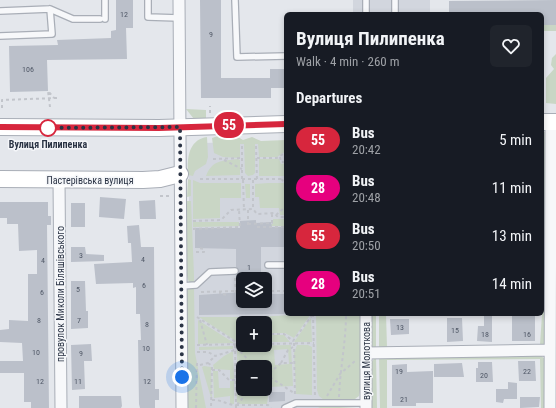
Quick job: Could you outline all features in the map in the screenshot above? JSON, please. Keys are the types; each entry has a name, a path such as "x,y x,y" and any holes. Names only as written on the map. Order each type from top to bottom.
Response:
{"main road":[{"path":"0,127 180,127 284,124"},
{"name":"Пастерівська вулиця","path":"0,180 143,180 160,179 180,174"}],"street":[{"path":"179,0 182,408"},
{"path":"550,122 545,248 550,350 550,408"},
{"name":"провулок Миколи Біляшівського","path":"59,180 61,408"},
{"name":"вулиця Молоткова","path":"366,316 366,405"},
{"path":"366,353 550,350"}],"lane":[{"path":"0,11 50,9 73,19 103,19 105,0"},
{"path":"148,0 148,17 179,18"},
{"path":"235,0 237,57 284,56"},
{"path":"366,0 366,12"},
{"path":"395,0 395,12"},
{"path":"0,36 52,34 50,9"},
{"path":"268,265 284,265"},
{"path":"181,286 196,285 210,272 235,271"},
{"path":"285,408 295,404 339,403 366,405"}],"path":[{"path":"2,108 2,100 49,98 56,98 48,92 49,98 50,107"},
{"path":"209,118 210,106"},
{"path":"242,146 244,210"},
{"path":"256,146 257,180"},
{"path":"257,158 280,157 284,154"},
{"path":"280,157 281,162 284,162"},
{"path":"213,159 242,158"},
{"path":"223,159 242,169"},
{"path":"200,179 281,179 284,182"},
{"path":"253,180 253,209 257,214 272,213 278,217 284,217"},
{"path":"160,196 174,196"},
{"path":"276,215 284,208"},
{"path":"192,221 221,220 232,210 253,209"},
{"path":"193,229 240,227 239,210"},
{"path":"248,210 248,225 272,223 272,213"},
{"path":"257,227 284,227"},
{"path":"196,252 204,252 204,249 198,248"},
{"path":"261,272 262,266 268,265 268,293 284,291"},
{"path":"196,292 236,291 235,271"},
{"path":"220,291 220,294 229,295"},
{"path":"295,404 293,343 312,316"},
{"path":"313,316 314,404"},
{"path":"339,403 340,374 346,332 346,316"},
{"path":"197,317 236,345"},
{"path":"200,320 207,345"},
{"path":"272,334 284,334 293,343"},
{"path":"272,344 314,343"},
{"path":"197,345 236,345"},
{"path":"212,370 219,370 229,380 236,380 236,345"},
{"path":"272,370 281,363 288,350 293,347"},
{"path":"196,408 195,381 197,363 208,363 215,356 235,350"},
{"path":"197,352 208,352 215,356"},
{"path":"242,352 249,360"},
{"path":"325,403 326,397 340,374 366,353"},
{"path":"208,363 212,366 211,408"},
{"path":"281,363 293,363"},
{"path":"272,379 295,394"},
{"path":"236,406 244,396"},
{"path":"212,400 216,399 236,406 268,405 271,408"}],"shaded area":[{"path":"353,0 430,0 430,12 353,12"},
{"path":"284,141 284,316 322,316 324,408 190,408 189,166 203,143"}],"green space":[{"path":"544,25 556,25 556,31 544,31"},
{"path":"556,54 556,104 546,103 546,78 554,69 551,65 552,58"},
{"path":"186,109 206,110 206,119 194,119"},
{"path":"544,132 547,132 544,239"},
{"path":"218,136 238,137 243,140 252,137 261,141 284,140 284,152 277,157 259,157 258,144 255,144 255,173 248,176 245,173 244,144 240,144 240,158 223,157 214,153 212,138"},
{"path":"207,137 208,157 206,164 195,171 193,176 188,175 188,163 192,146 201,139"},
{"path":"259,159 279,159 281,164 284,163 284,176 259,176"},
{"path":"240,160 240,175 206,176 211,167 218,162"},
{"path":"188,179 191,180 191,196 187,197"},
{"path":"193,180 200,183 241,183 241,198 220,198 220,218 193,219"},
{"path":"284,183 284,215 280,215 279,208 260,208 259,197 255,197 255,184"},
{"path":"245,184 250,184 250,198 246,198"},
{"path":"185,201 191,201 194,282 189,283 185,269 185,221 187,208"},
{"path":"273,219 284,219 284,226 256,226 256,225 273,224"},
{"path":"193,222 239,222 239,226 193,227"},
{"path":"544,253 546,347 379,350 379,316 386,316 387,347 540,345 542,316 544,316"},
{"path":"186,289 194,289 195,353 206,408 187,408"},
{"path":"272,316 310,316 294,338 285,333 272,333"},
{"path":"316,316 360,316 359,396 355,399 324,400 319,396 317,390"},
{"path":"371,316 376,316 376,349 372,346"},
{"path":"199,317 236,317 236,341"},
{"path":"311,318 312,342 294,342"},
{"path":"198,320 234,343 198,344"},
{"path":"272,335 284,335 290,342 272,342"},
{"path":"272,345 291,345 293,386 272,387 272,360 237,360 237,352 272,352","holes":["288,349 289,364 275,365 274,350"]},
{"path":"297,345 308,345 312,347 312,395 296,394 294,353"},
{"path":"233,346 233,349 199,350 199,347"},
{"path":"233,351 234,379 230,379 230,370 214,369 213,365"},
{"path":"540,355 545,359 546,408 541,408 540,359 387,360 387,408 380,408 379,356"},
{"path":"376,356 377,408 371,408 371,363"},
{"path":"202,367 211,367 212,401"},
{"path":"213,371 218,371 219,388 230,388 230,381 234,381 234,404 230,404 230,396 214,398"},
{"path":"237,396 268,396 267,404 237,404"},
{"path":"322,406 357,408 318,408"}],"building":[{"path":"116,0 133,0 133,28 126,28 127,59 47,60 48,91 10,92 9,46 58,45 57,40 111,38 111,31 116,30"},
{"path":"200,0 221,0 221,78 270,78 270,69 284,69 284,88 271,88 271,98 201,98"},
{"path":"556,0 556,25 544,25 544,12 449,12 449,1"},
{"path":"100,197 126,199 124,219 99,217"},
{"path":"155,200 156,219 140,219 139,201"},
{"path":"0,202 48,202 48,216 51,216 51,225 47,225 49,408 31,408 31,402 24,402 24,373 0,373 0,361 23,361 22,343 0,342 0,330 9,329 9,320 28,321 28,274 37,274 37,250 19,251 18,224 7,224 7,218 0,218"},
{"path":"71,203 85,203 85,227 71,227"},
{"path":"256,220 256,223 271,222 272,227 284,227 284,247 261,247 261,272 238,272 236,267 236,249 195,248 195,228 240,228 240,221"},
{"path":"139,225 141,247 154,247 155,389 159,389 159,400 155,400 155,408 140,408 139,404 138,340 141,340 140,314 136,314 136,287 133,288 133,283 96,284 94,264 132,262 131,243 128,243 127,226"},
{"path":"71,247 85,247 86,254 104,255 104,261 71,262"},
{"path":"71,281 85,281 88,328 71,329"},
{"path":"236,292 236,308 272,308 272,294 284,294 284,314 199,315 199,295"},
{"path":"484,316 492,316 492,342 477,341 478,326 484,326"},
{"path":"512,316 535,316 535,341 512,341"},
{"path":"447,318 462,318 463,341 447,342"},
{"path":"390,319 409,319 409,334 391,335"},
{"path":"91,344 92,361 84,361 85,389 72,390 71,345"},
{"path":"518,361 535,361 536,381 519,381"},
{"path":"478,362 492,362 493,382 476,382 476,368 478,368"},
{"path":"462,363 464,377 434,377 434,364"},
{"path":"407,364 407,372 433,371 433,403 416,403 416,406 392,406 392,365"},
{"path":"508,382 517,383 517,399 504,399 503,403 496,402 496,389 508,389"},
{"path":"272,392 285,392 285,401 269,402 269,396 272,396"},
{"path":"79,396 121,396 122,406 121,408 79,408"},
{"path":"520,397 540,397 539,407 520,408"}],"bus line":[{"name":"55","path":"0,127 159,128 284,124"}],"place":[{"name":"Вулиця Пилипенка","path":"48,128"}],"route":[{"path":"48,128 44,128 180,127 182,377"}]}
